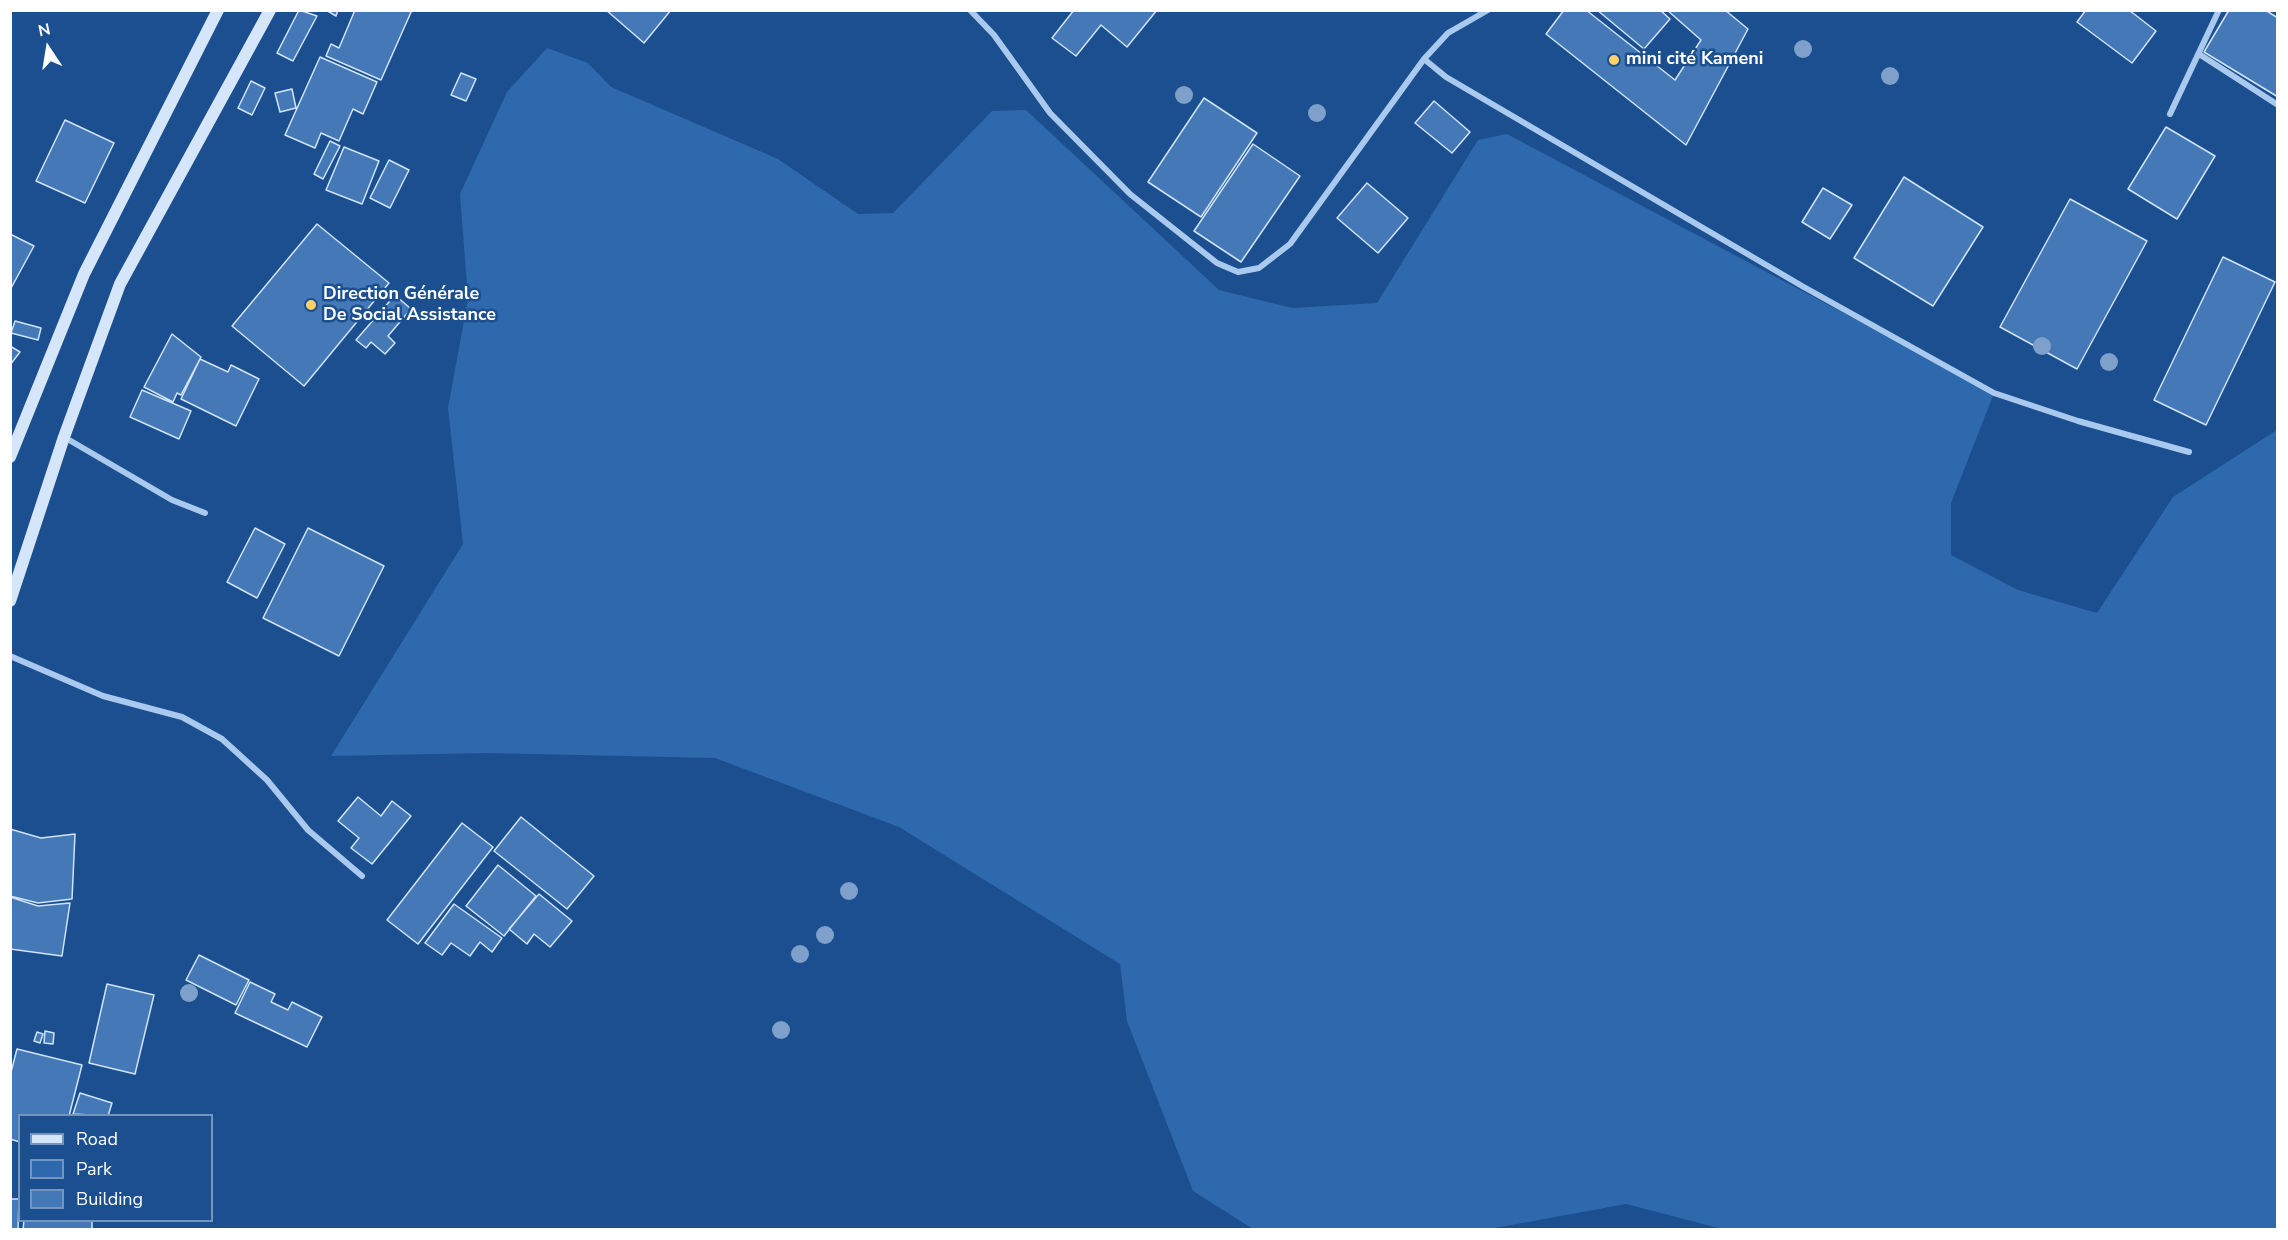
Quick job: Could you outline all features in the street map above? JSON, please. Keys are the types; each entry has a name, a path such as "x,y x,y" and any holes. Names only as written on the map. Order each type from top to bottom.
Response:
{"main road":[{"path":"10,457 84,274 218,10"},
{"path":"10,601 64,437 120,284 270,10"}],"street":[{"path":"970,10 994,35 1050,113 1130,194 1217,263 1238,272 1259,268 1290,244 1424,59 1448,33 1488,10"},
{"path":"2170,114 2218,10"},
{"path":"2199,54 2277,105"},
{"path":"1424,59 1446,77 1802,286 1994,393 2078,421 2189,452"},
{"path":"64,437 172,500 205,513"},
{"path":"10,656 103,696 182,717 222,739 267,780 308,830 362,876"}],"green space":[{"path":"547,48 588,63 611,87 778,159 858,214 893,213 992,111 1026,110 1219,290 1292,308 1377,303 1478,140 1507,134 1994,393 1951,503 1951,555 2018,590 2097,613 2173,497 2277,430 2277,1229 1726,1230 1626,1204 1490,1229 1253,1229 1193,1191 1127,1021 1120,964 899,827 715,758 486,753 331,756 463,544 448,408 468,299 460,194 507,92"}],"building":[{"path":"299,10 317,16 293,61 277,53"},
{"path":"326,10 338,10 336,16"},
{"path":"355,10 412,10 381,80 326,56 331,44 339,48"},
{"path":"606,10 671,10 644,43"},
{"path":"1074,10 1157,10 1127,47 1101,25 1076,56 1052,38"},
{"name":"mini cité Kameni","path":"1564,10 1586,10 1675,80 1701,40 1667,10 1725,10 1748,29 1686,145 1546,34"},
{"path":"1597,10 1660,10 1670,19 1644,49"},
{"path":"2086,10 2129,10 2156,31 2132,63 2077,22"},
{"path":"2229,10 2265,10 2278,18 2278,97 2204,52"},
{"path":"320,57 377,82 363,114 353,109 339,141 321,133 315,148 285,135"},
{"path":"461,73 476,79 466,101 451,95"},
{"path":"251,81 265,88 252,115 238,108"},
{"path":"292,89 296,108 280,112 275,93"},
{"path":"1204,98 1257,133 1201,217 1148,182"},
{"path":"1434,101 1470,132 1452,153 1415,123"},
{"path":"65,120 114,143 85,203 36,181"},
{"path":"2166,127 2215,156 2177,219 2128,189"},
{"path":"330,141 340,146 323,179 314,174"},
{"path":"1253,144 1300,176 1241,262 1194,231"},
{"path":"344,147 379,161 362,204 326,190"},
{"path":"389,160 409,170 390,208 370,198"},
{"path":"1904,177 1983,227 1933,306 1854,258"},
{"path":"1367,183 1408,218 1378,253 1337,218"},
{"path":"1823,188 1852,205 1830,239 1802,222"},
{"path":"2070,199 2147,241 2077,369 2000,327"},
{"name":"Direction Générale De Social Assistance","path":"317,224 389,283 304,386 232,326"},
{"path":"10,234 34,246 10,290"},
{"path":"2223,257 2275,282 2206,425 2154,400"},
{"path":"395,295 411,309 388,336 395,343 385,354 371,342 366,348 356,340"},
{"path":"15,321 41,328 38,340 11,333"},
{"path":"172,334 201,357 181,395 177,393 173,402 144,387"},
{"path":"10,346 20,352 10,365"},
{"path":"200,359 228,372 231,365 259,379 236,426 181,399"},
{"path":"142,390 191,411 179,439 130,417"},
{"path":"255,528 285,544 257,598 227,582"},
{"path":"308,528 384,566 339,656 263,618"},
{"path":"358,797 381,816 392,801 411,816 372,864 351,848 359,838 338,821"},
{"path":"521,817 594,876 567,909 494,851"},
{"path":"462,823 493,847 418,944 387,920"},
{"path":"10,829 41,838 75,834 72,899 38,903 10,896"},
{"path":"498,865 536,896 504,936 466,906"},
{"path":"539,894 572,921 550,947 534,934 527,944 509,929"},
{"path":"10,897 38,906 70,903 62,956 10,949"},
{"path":"454,904 502,938 492,952 480,942 470,956 451,943 442,955 425,943"},
{"path":"199,955 249,980 236,1005 186,980"},
{"path":"250,982 275,994 271,1002 288,1010 292,1002 322,1017 307,1047 235,1013"},
{"path":"107,984 154,995 135,1074 89,1063"},
{"path":"45,1031 54,1033 53,1044 44,1043"},
{"path":"37,1032 43,1034 40,1043 34,1041"},
{"path":"17,1049 82,1065 70,1114 18,1114 18,1141 10,1139 10,1076"},
{"path":"80,1093 112,1103 109,1114 73,1114"},
{"path":"10,1199 18,1199 18,1230 10,1230"},
{"path":"24,1222 92,1222 92,1230 23,1230"}],"place":[{"name":"mini cité Kameni","path":"1614,60"},
{"name":"Direction Générale De Social Assistance","path":"311,305"}]}
